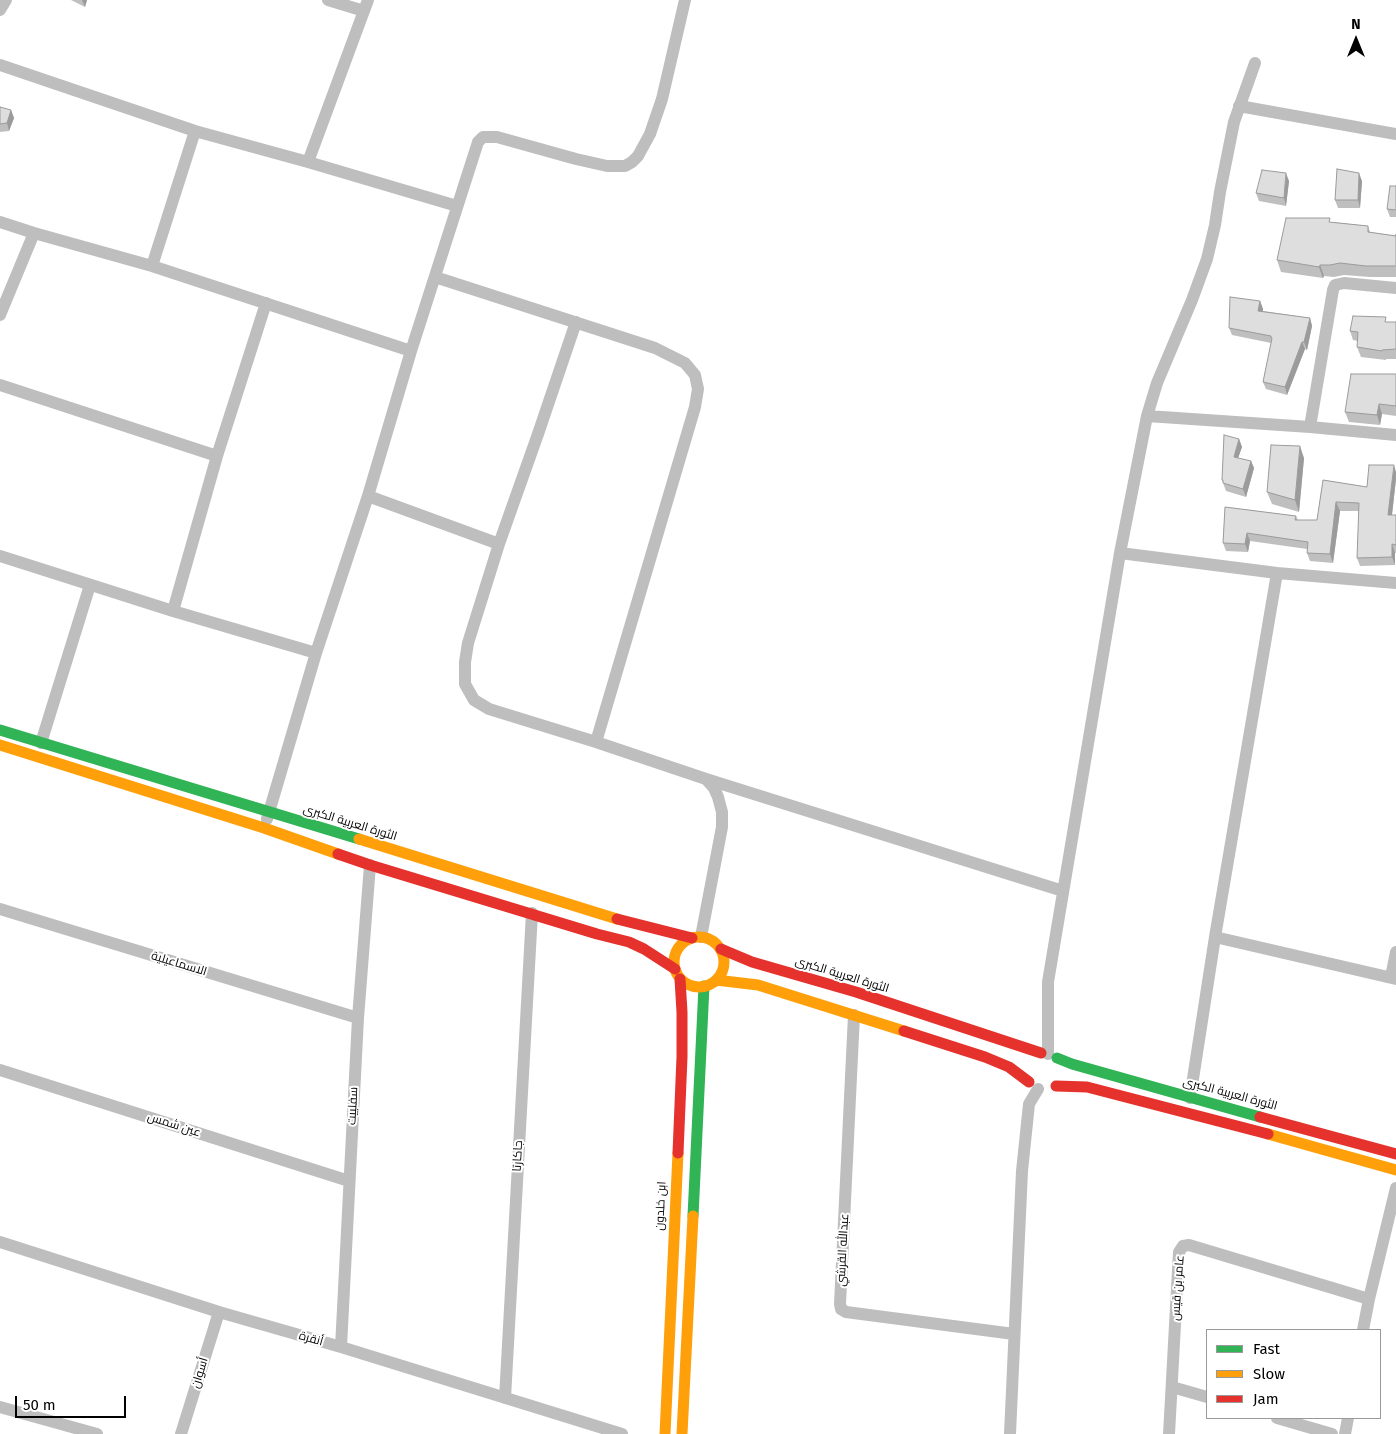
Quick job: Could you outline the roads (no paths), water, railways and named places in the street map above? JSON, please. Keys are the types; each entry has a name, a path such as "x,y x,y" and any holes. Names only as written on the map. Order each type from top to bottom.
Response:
{"street":[{"path":"0,10 6,0"},
{"path":"308,162 366,5 328,0"},
{"path":"264,828 316,653 368,496 478,142 483,137 497,136 576,159 608,166 625,166 632,162 638,156 650,134 662,99 685,0"},
{"path":"716,980 758,985 985,1057 1009,1067 1034,1085 1050,1088 1048,1065 1048,982 1120,553 1147,416 1157,383 1207,259 1231,135 1255,62"},
{"path":"0,65 195,131 457,206"},
{"path":"1239,106 1396,134"},
{"path":"152,266 195,131"},
{"path":"0,222 152,266 412,351"},
{"path":"0,315 34,233"},
{"path":"435,277 655,348 685,363 695,375 698,389 695,407 596,742"},
{"path":"1310,427 1332,290 1336,285 1344,283 1396,288"},
{"path":"173,611 218,456 266,303"},
{"path":"576,322 499,544 468,643 465,662 465,684 474,700 489,709 1063,891"},
{"path":"0,385 218,456"},
{"path":"1147,416 1396,435"},
{"path":"368,496 499,544"},
{"path":"1120,553 1277,573 1396,583"},
{"path":"0,556 173,611 316,653"},
{"path":"1190,1098 1215,937 1277,573"},
{"path":"41,743 90,585"},
{"name":"الثورة العربية الكبرى","path":"0,730 603,915 696,937"},
{"path":"0,746 264,828 370,864 597,934 629,942 644,949 693,986 704,986 716,980 721,974 724,966 724,957 721,949 709,938 696,937 685,941 679,946 675,954 674,961 678,974"},
{"path":"696,937 722,827 722,812 718,797 706,778"},
{"name":"سفلييت","path":"341,1347 358,1018 370,864"},
{"name":"الاسماعيلية","path":"0,909 358,1018"},
{"name":"جاكارتا","path":"505,1398 532,914"},
{"path":"597,934 603,915"},
{"path":"1215,937 1394,978 1396,952"},
{"name":"الثورة العربية الكبرى","path":"721,949 752,962 856,992 1048,1065 1099,1090 1396,1170"},
{"name":"ابن خلدون","path":"665,1434 682,1056 682,1012 678,974"},
{"path":"682,1434 704,986"},
{"name":"عبدالله القرشي","path":"854,1015 840,1294 841,1309 846,1312 1014,1334"},
{"name":"الثورة العربية الكبرى","path":"1048,1065 1072,1064 1396,1154"},
{"path":"1034,1085 1026,1076 1048,1065"},
{"name":"عين شمس","path":"0,1070 349,1181"},
{"path":"1010,1434 1024,1154 1029,1104 1034,1085"},
{"path":"1363,1329 1368,1299 1396,1188"},
{"name":"أنقرة","path":"0,1242 219,1312 341,1347 622,1434"},
{"name":"عامر بن قيس","path":"1169,1434 1179,1252 1183,1246 1189,1245 1368,1299"},
{"name":"أسوان","path":"181,1434 219,1312"},
{"path":"1172,1387 1206,1397"},
{"path":"0,1407 97,1434"},
{"path":"1280,1419 1332,1434"},
{"path":"1345,1434 1348,1419"}]}
